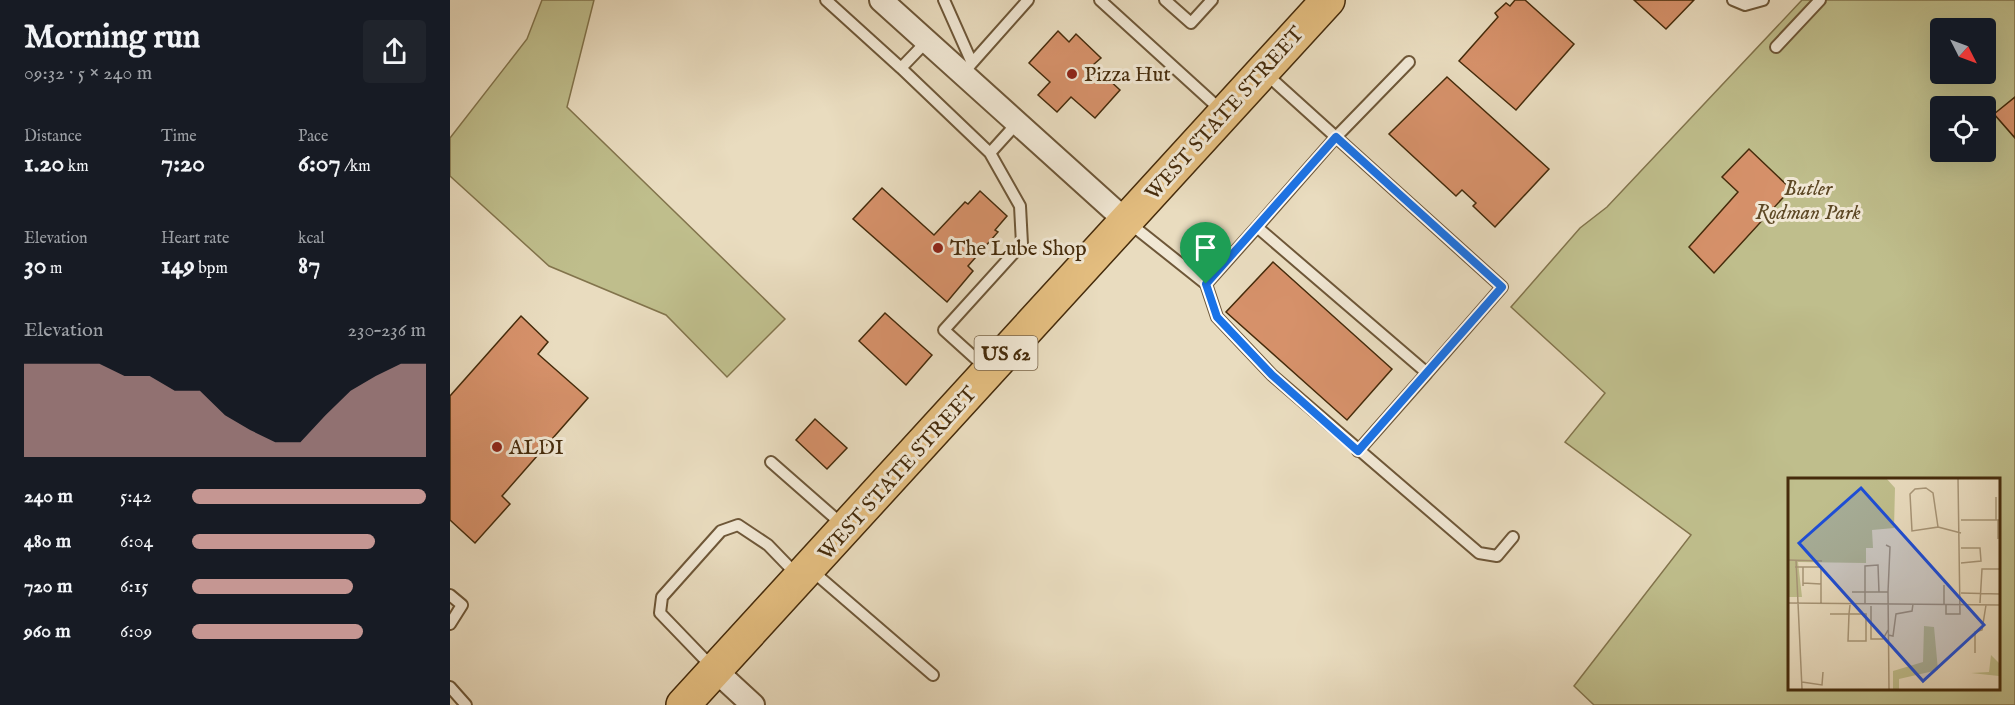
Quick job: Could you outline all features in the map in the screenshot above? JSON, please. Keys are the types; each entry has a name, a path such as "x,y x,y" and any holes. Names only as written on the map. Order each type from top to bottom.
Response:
{"highway":[{"name":"WEST STATE STREET","path":"683,705 1328,0"}],"street":[{"path":"881,0 927,41 968,68 1018,122 1126,221"},
{"path":"715,670 753,705"}],"lane":[{"path":"826,0 990,153 1020,206 1022,244 944,330 989,371"},
{"path":"944,0 968,68 1028,0"},
{"path":"1100,0 1224,113"},
{"path":"1165,0 1191,23 1212,0"},
{"path":"1733,0 1745,5 1763,0"},
{"path":"1776,47 1820,0"},
{"path":"901,68 927,41"},
{"path":"1206,284 1336,137 1409,62"},
{"path":"1263,71 1502,287 1358,451"},
{"path":"990,153 1018,122"},
{"path":"1126,221 1206,284 1217,317 1272,375 1479,553 1497,556 1513,537"},
{"path":"1257,227 1427,373"},
{"path":"771,462 846,528"},
{"path":"715,670 660,613 662,597 721,531 738,525 805,573 933,675"},
{"path":"450,595 462,605 450,624"},
{"path":"450,687 466,705"}],"green space":[{"path":"542,0 594,0 567,107 785,319 727,377 666,315 549,266 450,176 450,138 527,39"},
{"name":"Butler Rodman Park","path":"1802,0 2015,0 2015,705 1594,705 1574,686 1691,535 1565,442 1605,393 1511,307 1580,228 1607,207"}],"building":[{"path":"1515,0 1525,0 1574,44 1516,110 1459,61 1498,17 1495,13 1506,3 1510,6"},
{"path":"1634,0 1694,0 1666,29"},
{"name":"Pizza Hut","path":"1058,31 1069,42 1076,34 1101,58 1093,65 1120,90 1095,118 1071,97 1057,112 1038,95 1050,82 1029,63"},
{"path":"1447,77 1549,169 1495,227 1473,206 1476,203 1462,190 1456,196 1389,134"},
{"path":"2015,97 2015,138 1996,116 1996,112"},
{"path":"1749,149 1791,189 1714,273 1689,247 1738,192 1722,177"},
{"path":"882,188 934,235 965,202 968,204 980,191 1007,216 995,230 998,232 968,266 973,271 947,302 853,219"},
{"path":"1273,262 1392,369 1347,420 1226,312"},
{"path":"885,313 932,355 906,385 859,341"},
{"name":"ALDI","path":"521,316 548,342 538,354 588,398 502,496 510,504 475,543 450,520 450,396"},
{"path":"815,419 847,448 827,469 796,440"}],"place":[{"name":"Pizza Hut","path":"1072,74"},
{"name":"The Lube Shop","path":"938,248"},
{"name":"ALDI","path":"497,447"}],"route":[{"path":"1336,137 1502,287 1358,451 1272,375 1217,317 1206,284 1336,137"}]}
